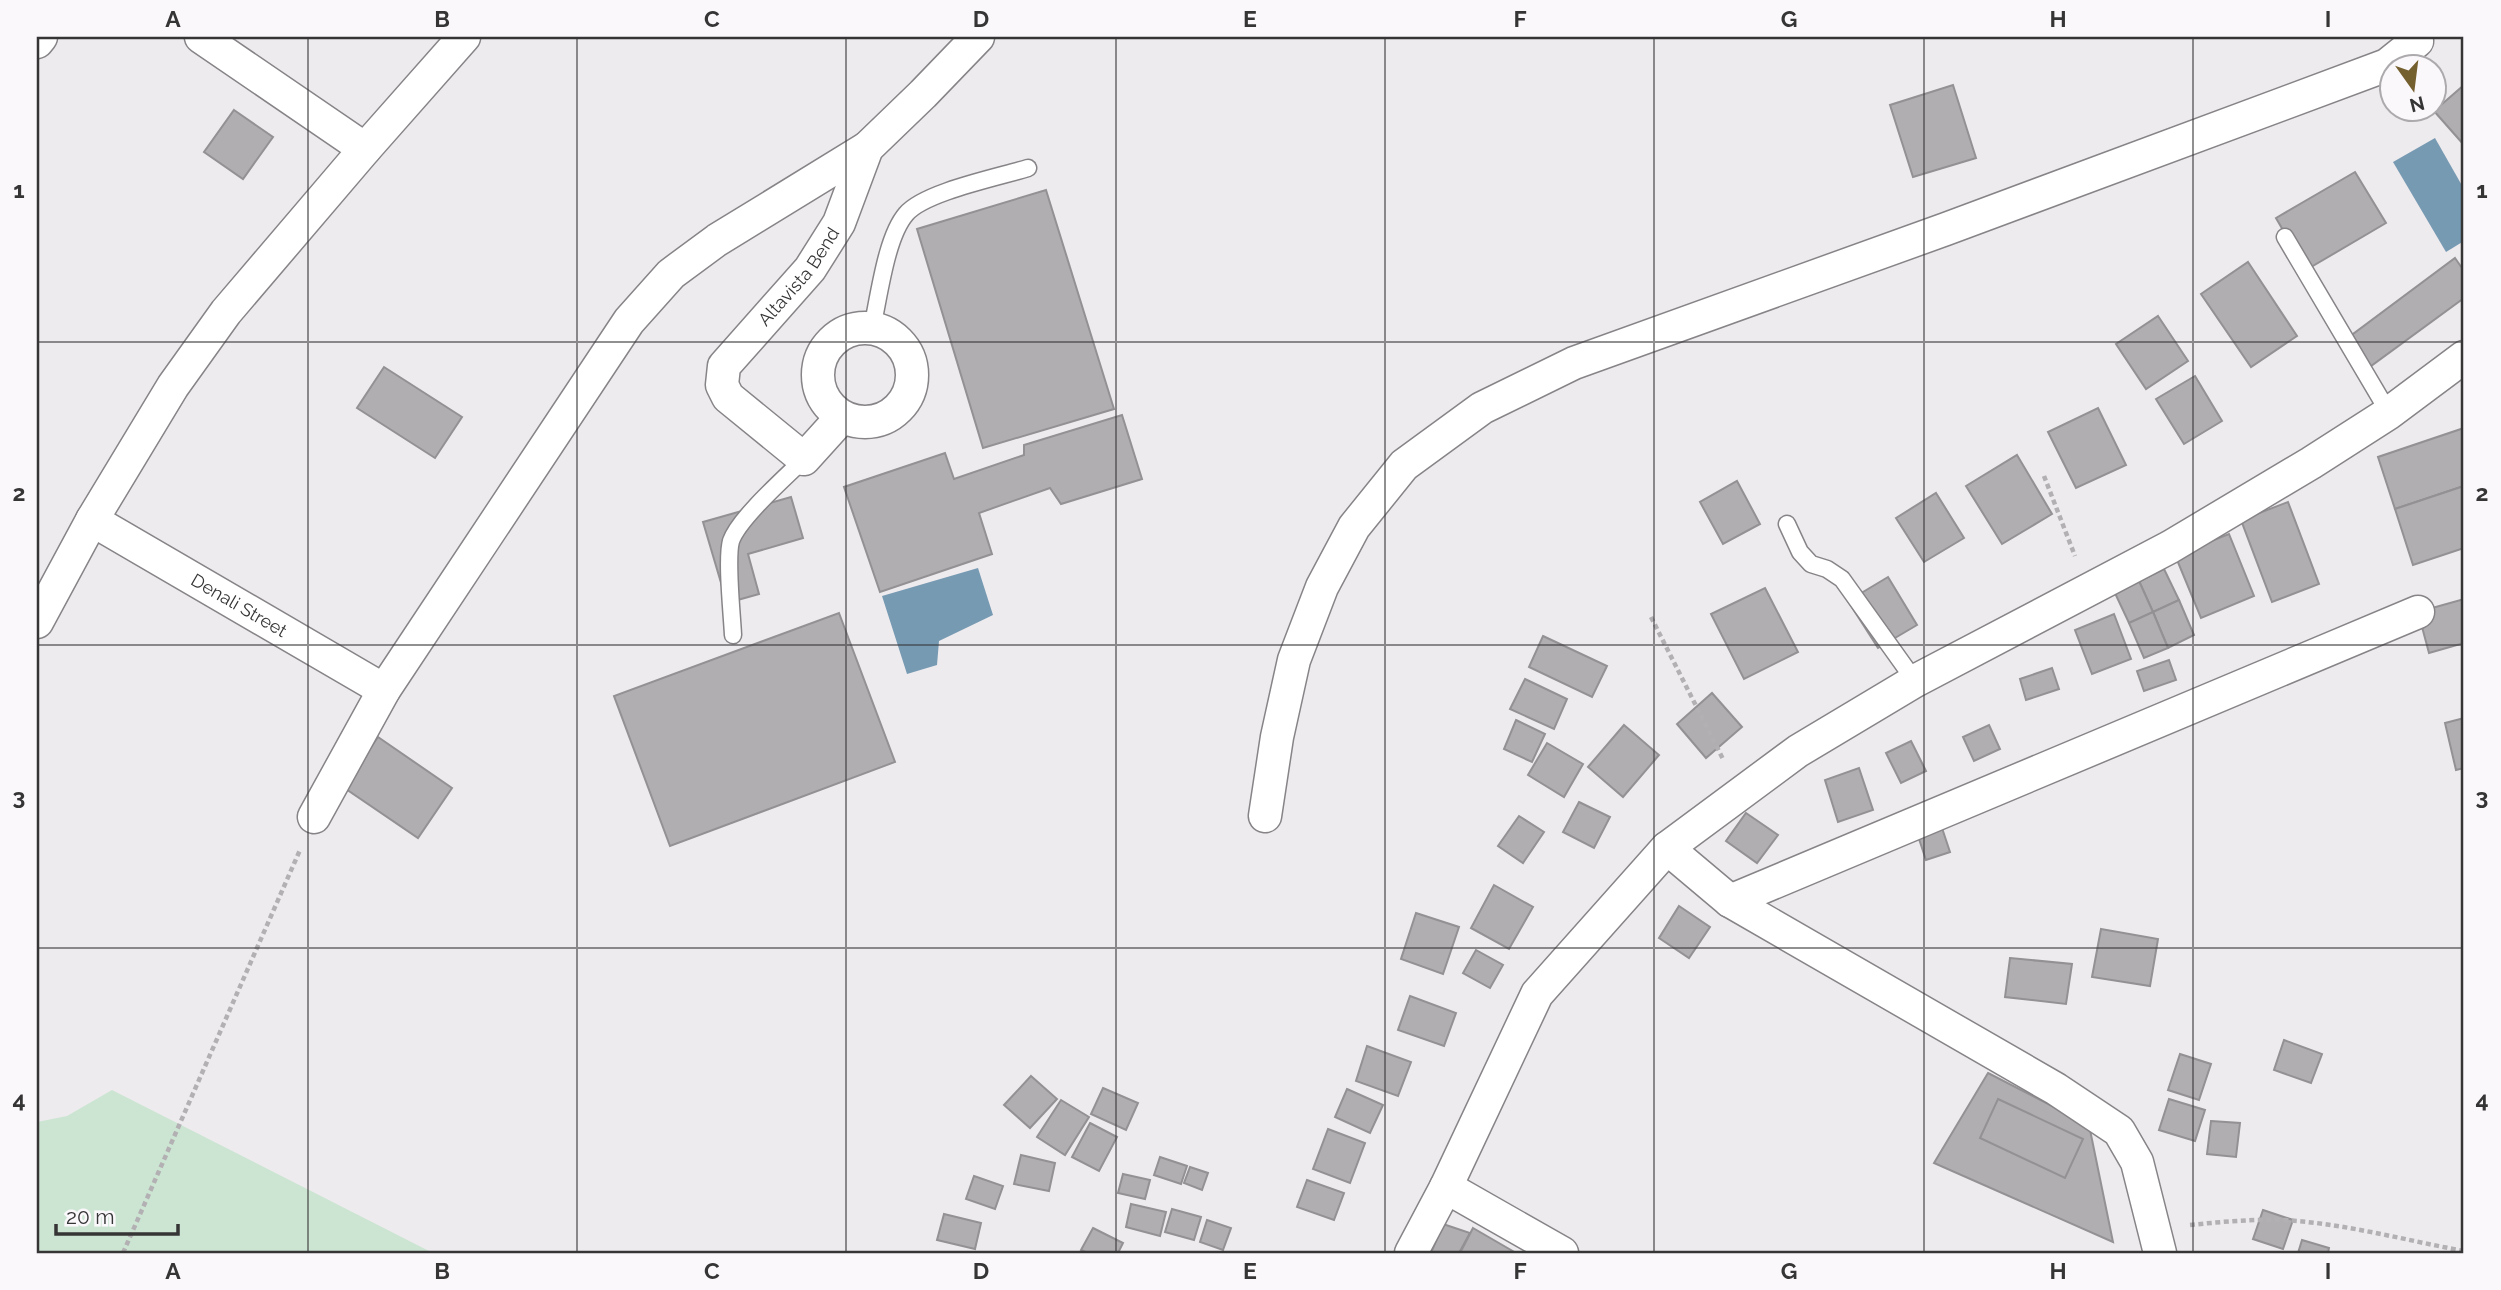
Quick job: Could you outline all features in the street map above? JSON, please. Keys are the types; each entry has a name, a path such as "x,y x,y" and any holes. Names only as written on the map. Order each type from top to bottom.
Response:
{"street":[{"path":"37,42 41,37"},
{"path":"201,37 365,149"},
{"path":"37,622 92,520 173,386 226,312 464,37"},
{"name":"Altavista Bend","path":"804,459 728,397 722,385 724,366 810,269 839,223 867,148 978,37"},
{"path":"1265,816 1277,737 1294,660 1322,587 1354,527 1404,466 1482,408 1573,363 1946,229 2387,65 2417,41 2416,37"},
{"path":"314,817 384,690 621,332 637,312 671,274 716,240 867,148"},
{"path":"855,328 872,328 886,332 898,340 912,365 913,380 901,407 878,421 861,422 842,417 830,407 821,393 819,365 827,346 839,334 855,328"},
{"path":"1411,1253 1446,1187 1537,994 1667,848 1798,751 1915,681 2193,533 2311,463 2389,412 2464,357"},
{"path":"804,459 842,417"},
{"name":"Denali Street","path":"92,520 384,690"},
{"path":"1730,901 2418,612"},
{"path":"1667,848 1730,901 2056,1088 2119,1131 2137,1162 2157,1241"},
{"path":"1446,1187 1562,1253"}],"lane":[{"path":"872,328 892,238 906,213 926,199 1028,168"},
{"path":"2285,237 2389,412"},
{"path":"733,635 731,541 744,521 804,459"},
{"path":"1787,524 1800,552 1811,564 1827,569 1842,579 1915,681"}],"path":[{"path":"2044,476 2088,590"},
{"path":"1651,617 1740,793"},
{"path":"123,1253 314,817"},
{"path":"2157,1241 2239,1221 2283,1220 2464,1251"}],"green space":[{"path":"112,1090 433,1253 37,1253 37,1122 67,1116"}],"water":[{"path":"2435,138 2464,189 2464,241 2446,252 2393,162"},
{"path":"978,568 993,615 939,641 937,665 907,674 882,596"}],"building":[{"path":"1953,85 1976,158 1913,177 1890,105"},
{"path":"2464,85 2464,145 2444,122 2448,122 2448,99"},
{"path":"234,110 273,137 243,179 204,152"},
{"path":"2355,172 2386,223 2306,270 2276,218"},
{"path":"1046,190 1114,409 983,448 917,229"},
{"path":"2455,258 2464,271 2464,298 2371,366 2349,337"},
{"path":"2248,262 2297,336 2251,367 2201,294"},
{"path":"2158,316 2188,361 2146,389 2116,344"},
{"path":"384,367 462,417 435,458 357,408"},
{"path":"2195,376 2222,421 2184,444 2156,399"},
{"path":"2098,408 2126,465 2076,488 2048,432"},
{"path":"1122,415 1142,479 1061,504 1050,488 979,513 992,554 880,592 844,487 945,453 954,479 1024,455 1024,445"},
{"path":"2464,428 2464,486 2395,509 2378,457"},
{"path":"2017,455 2052,514 2002,544 1966,486"},
{"path":"1737,481 1760,524 1723,544 1700,502"},
{"path":"2464,486 2464,548 2413,565 2395,509"},
{"path":"1936,493 1964,538 1924,562 1896,518"},
{"path":"791,497 803,538 748,554 759,594 727,603 703,522"},
{"path":"2288,502 2319,584 2272,602 2241,520"},
{"path":"2229,534 2254,596 2201,618 2175,555"},
{"path":"2164,569 2179,600 2153,612 2139,581"},
{"path":"1888,577 1917,625 1878,648 1848,601"},
{"path":"2139,581 2153,612 2129,623 2114,591"},
{"path":"1765,588 1798,652 1744,679 1711,614"},
{"path":"2464,599 2464,643 2429,653 2418,612"},
{"path":"2179,600 2194,635 2168,648 2153,612"},
{"path":"2153,612 2168,648 2144,658 2129,623"},
{"path":"839,613 895,762 670,846 614,696"},
{"path":"2114,614 2131,659 2092,674 2075,630"},
{"path":"1543,636 1607,666 1592,697 1529,667"},
{"path":"2169,660 2176,680 2144,691 2137,671"},
{"path":"2052,668 2059,689 2026,700 2020,679"},
{"path":"1525,679 1567,699 1554,729 1510,709"},
{"path":"1712,693 1742,727 1706,758 1677,724"},
{"path":"2464,718 2464,768 2456,770 2445,723"},
{"path":"1516,720 1545,734 1532,762 1504,749"},
{"path":"1624,725 1659,755 1623,797 1588,767"},
{"path":"1989,725 2000,749 1974,761 1963,737"},
{"path":"378,737 452,788 418,838 343,787"},
{"path":"1911,741 1926,771 1901,783 1886,753"},
{"path":"1547,743 1583,764 1564,797 1528,775"},
{"path":"1859,768 1873,810 1838,822 1825,780"},
{"path":"1579,802 1610,817 1594,848 1563,832"},
{"path":"1746,813 1778,835 1757,863 1726,841"},
{"path":"1519,816 1544,832 1523,863 1498,846"},
{"path":"1942,828 1950,852 1926,860 1918,836"},
{"path":"1494,885 1533,907 1509,949 1471,928"},
{"path":"1679,906 1710,927 1689,958 1659,938"},
{"path":"1416,913 1459,927 1443,974 1401,959"},
{"path":"2101,929 2158,939 2150,986 2092,977"},
{"path":"1476,950 1503,965 1490,988 1463,973"},
{"path":"2010,958 2072,964 2066,1004 2005,997"},
{"path":"1410,996 1456,1013 1444,1046 1398,1030"},
{"path":"2284,1040 2322,1054 2311,1083 2274,1070"},
{"path":"1367,1046 1411,1062 1398,1096 1356,1081"},
{"path":"2180,1054 2211,1064 2199,1100 2168,1090"},
{"path":"1988,1073 2089,1125 2113,1242 1934,1163"},
{"path":"1031,1076 1057,1099 1030,1128 1004,1105"},
{"path":"1103,1088 1138,1103 1126,1130 1091,1114"},
{"path":"1347,1089 1383,1105 1370,1133 1335,1117"},
{"path":"1998,1099 2083,1139 2065,1178 1980,1138"},
{"path":"2169,1099 2205,1110 2195,1141 2159,1130"},
{"path":"1061,1100 1089,1117 1065,1155 1037,1137"},
{"path":"2211,1121 2240,1123 2236,1157 2207,1154"},
{"path":"1090,1123 1117,1137 1099,1171 1072,1157"},
{"path":"1328,1129 1365,1143 1350,1183 1313,1169"},
{"path":"1021,1155 1055,1163 1049,1191 1014,1184"},
{"path":"1160,1157 1187,1166 1181,1184 1154,1175"},
{"path":"1190,1167 1208,1173 1202,1190 1184,1183"},
{"path":"1123,1174 1150,1180 1145,1199 1118,1193"},
{"path":"974,1176 1003,1186 995,1209 966,1199"},
{"path":"1307,1180 1344,1193 1334,1220 1297,1207"},
{"path":"1131,1204 1166,1212 1160,1236 1126,1227"},
{"path":"1172,1209 1201,1217 1194,1240 1165,1232"},
{"path":"2263,1210 2293,1220 2283,1249 2253,1239"},
{"path":"944,1214 981,1223 975,1249 937,1240"},
{"path":"1207,1220 1231,1228 1223,1250 1200,1242"},
{"path":"1443,1224 1470,1233 1459,1253 1431,1253"},
{"path":"1093,1228 1123,1243 1118,1253 1088,1253 1081,1250"},
{"path":"1473,1228 1516,1253 1460,1253"},
{"path":"2302,1240 2329,1248 2328,1253 2298,1253"}]}
